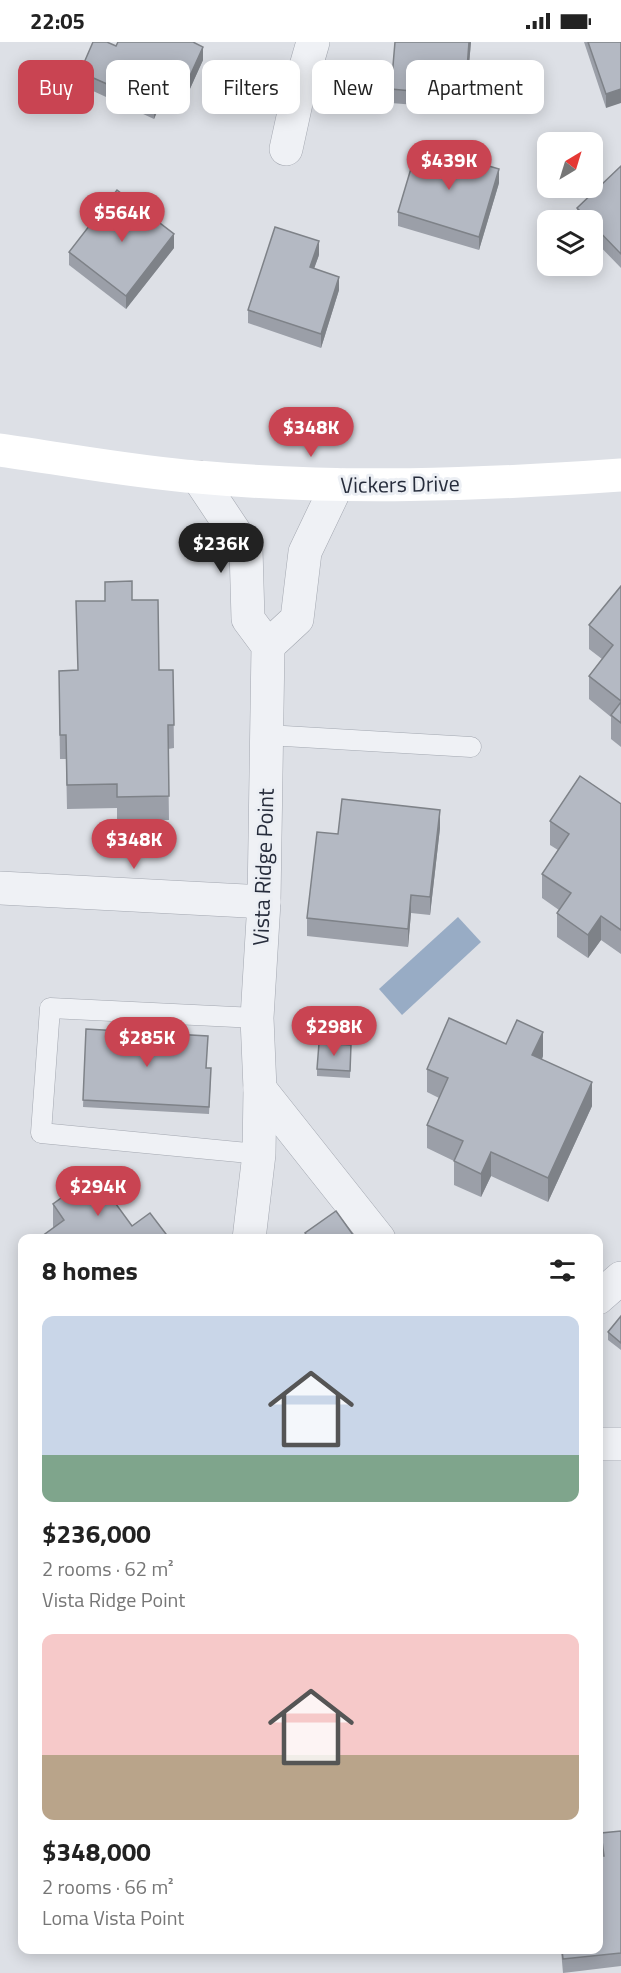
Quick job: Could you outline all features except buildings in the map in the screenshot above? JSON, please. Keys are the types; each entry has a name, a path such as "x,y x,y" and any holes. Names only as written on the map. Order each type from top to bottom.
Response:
{"main road":[{"name":"Vickers Drive","path":"0,450 198,477 337,485 513,483 621,475"}],"street":[{"path":"286,149 298,94 313,42"},
{"path":"198,477 246,549 248,619 268,646 297,619 305,552 337,485"},
{"name":"Vista Ridge Point","path":"250,1234 259,1154 260,1089 257,1018 264,902 268,646"},
{"path":"0,888 264,902"},
{"path":"260,1089 375,1234"},
{"path":"603,1294 621,1278"},
{"path":"603,1444 621,1444"}],"lane":[{"path":"267,735 471,747"},
{"path":"257,1018 50,1008 41,1132 259,1154"}],"water":[{"path":"458,917 481,942 402,1015 379,989"}]}
